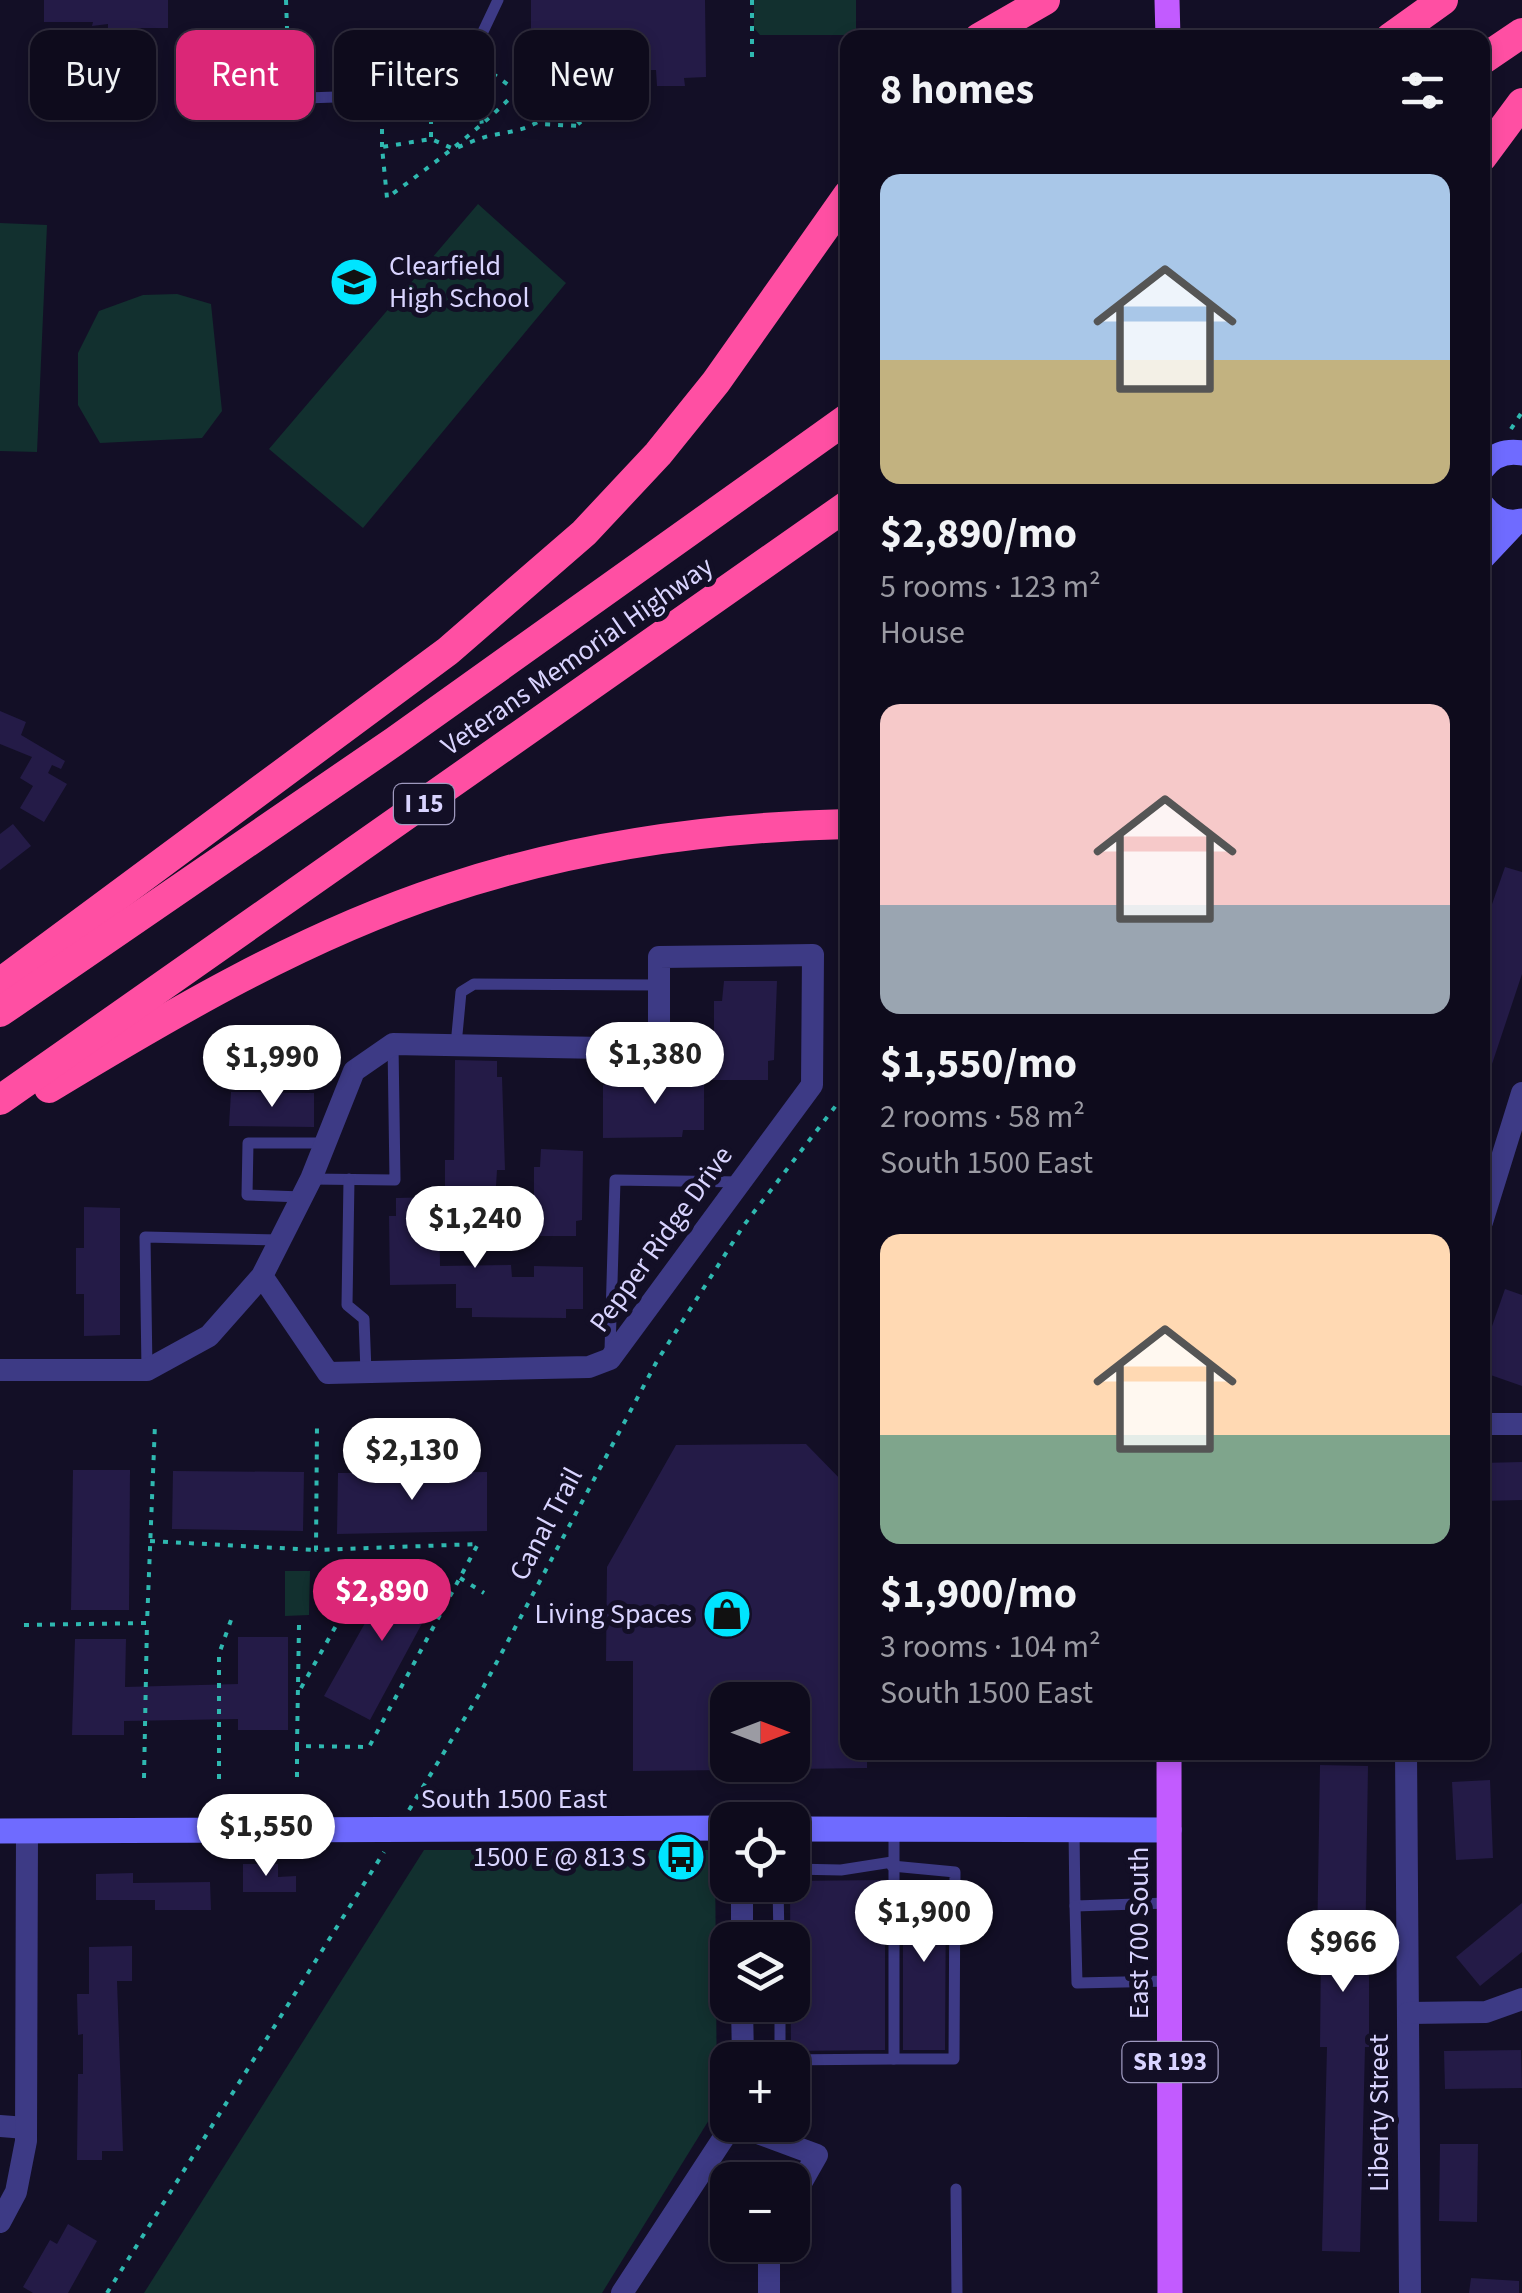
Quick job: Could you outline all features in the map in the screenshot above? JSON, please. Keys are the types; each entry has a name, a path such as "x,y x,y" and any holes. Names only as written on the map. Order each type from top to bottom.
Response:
{"highway":[{"path":"993,30 1045,0"},
{"path":"1401,30 1443,0"},
{"path":"1490,55 1522,33"},
{"path":"1490,146 1522,104"},
{"path":"0,982 448,651 584,533 704,398 840,206"},
{"name":"Veterans Memorial Highway","path":"0,1012 394,740 840,424"},
{"name":"Veterans Memorial Highway","path":"0,1100 840,511"},
{"path":"0,1118 131,1038 284,958 362,920 442,890 541,862 656,838 744,828 840,824"}],"main road":[{"path":"1167,0 1168,30"},
{"name":"East 700 South","path":"1169,1760 1170,2293"}],"street":[{"path":"1490,461 1522,439"},
{"path":"1490,461 1506,452 1522,452"},
{"path":"1490,514 1519,522"},
{"path":"1490,550 1519,522"},
{"name":"Pepper Ridge Drive","path":"262,1276 328,1372 588,1368 610,1359 812,1085 813,955 660,957 660,985"},
{"path":"0,1370 147,1370 209,1336 262,1276 307,1188 354,1071 393,1044 660,1049 660,985"},
{"path":"1490,1196 1522,1093"},
{"path":"1490,1424 1522,1424"},
{"name":"Liberty Street","path":"1406,1760 1410,2293"},
{"name":"South 1500 East","path":"0,1831 710,1828"},
{"path":"810,1829 1169,1830"},
{"path":"0,2222 16,2192 26,2128 26,1831"},
{"path":"1408,2013 1486,2012 1522,2000"},
{"path":"0,2126 26,2128"},
{"path":"622,2293 723,2142"},
{"path":"779,2142 817,2154 810,2167"},
{"path":"769,2293 770,2262"}],"lane":[{"path":"314,98 454,94 498,0"},
{"path":"456,1045 461,992 474,984 660,985"},
{"path":"325,1144 248,1144 247,1196 349,1179 394,1180 393,1044"},
{"path":"349,1179 346,1305 364,1320 366,1372"},
{"path":"610,1359 615,1180 740,1182"},
{"path":"147,1370 145,1237 280,1240"},
{"path":"894,1830 894,2058"},
{"path":"1074,1831 1077,1983 1170,1981"},
{"path":"780,2022 780,2060 954,2059 955,1872 892,1864 810,1869"},
{"path":"1075,1906 1168,1903"},
{"path":"956,2189 957,2293"}],"path":[{"path":"286,0 287,30"},
{"path":"752,0 752,57"},
{"path":"482,126 474,60 514,89"},
{"path":"382,120 387,198 454,149 514,94"},
{"path":"431,120 431,140"},
{"path":"382,147 431,140 454,149 492,135 517,133 539,120"},
{"path":"536,124 582,126 577,120"},
{"name":"Canal Trail","path":"107,2293 483,1688 657,1360 744,1225 840,1100"},
{"path":"144,1778 155,1424"},
{"path":"316,1550 317,1425"},
{"path":"150,1541 316,1550 478,1544 369,1748 297,1746"},
{"path":"460,1578 484,1593"},
{"path":"298,1692 355,1592"},
{"path":"219,1779 219,1654 232,1620"},
{"path":"24,1624 147,1623"},
{"path":"297,1779 300,1625"}],"green space":[{"path":"754,0 856,0 856,29 840,30 840,35 760,35 754,28"},
{"path":"478,204 566,283 363,528 269,449"},
{"path":"0,223 47,225 37,452 0,451"},
{"path":"177,294 211,304 222,411 202,438 100,443 78,405 78,353 99,311 143,295"},
{"path":"285,1571 310,1571 309,1615 285,1616"},
{"path":"424,1850 710,1850 710,1902 715,1902 716,1922 710,1922 710,2022 716,2022 716,2042 710,2042 710,2118 602,2293 144,2293"}],"building":[{"path":"44,0 168,0 168,28 108,30 108,24 92,26 93,22 44,22"},
{"path":"531,0 705,0 706,77 684,78 685,86 657,86 656,70 649,70 649,30 531,30"},
{"path":"0,711 26,722 21,735 65,761 61,769 52,765 48,773 67,784 44,822 20,808 33,786 20,778 32,757 0,744"},
{"path":"13,824 31,846 0,870 0,834"},
{"path":"1505,867 1522,872 1522,974 1490,1070 1490,910"},
{"path":"724,981 777,981 774,1060 768,1061 768,1080 709,1080 709,1050 714,1050 714,1001 722,1001"},
{"path":"455,1060 497,1061 497,1077 502,1077 505,1170 497,1170 496,1186 445,1187 445,1160 454,1160"},
{"path":"704,1068 704,1130 683,1130 682,1137 603,1138 603,1085 672,1078 673,1071"},
{"path":"231,1092 314,1093 314,1127 229,1126"},
{"path":"541,1149 583,1151 582,1220 576,1221 576,1236 534,1236 534,1167 540,1167"},
{"path":"439,1197 440,1266 511,1265 512,1277 534,1277 534,1266 583,1267 583,1309 566,1309 566,1318 472,1317 472,1308 456,1308 456,1284 390,1285 389,1216 396,1216 396,1198"},
{"path":"84,1207 120,1208 120,1335 84,1336 84,1294 76,1294 76,1248 84,1248"},
{"path":"1505,1289 1522,1295 1522,1386 1490,1375 1490,1332"},
{"name":"Living Spaces","path":"806,1444 840,1479 840,1760 867,1760 867,1768 810,1769 810,1682 710,1682 710,1770 633,1771 633,1661 606,1661 607,1567 676,1445"},
{"path":"1522,1462 1522,1500 1490,1501 1490,1463"},
{"path":"73,1470 130,1470 129,1610 71,1610"},
{"path":"173,1471 304,1472 303,1531 172,1529"},
{"path":"487,1472 487,1531 337,1534 338,1473"},
{"path":"396,1568 440,1590 370,1720 324,1696"},
{"path":"238,1637 288,1637 288,1730 238,1730 238,1719 124,1721 124,1735 72,1735 75,1639 126,1639 125,1687 238,1684"},
{"path":"1320,1765 1368,1766 1365,1961 1369,1961 1369,2047 1365,2047 1360,2252 1322,2251 1327,2047 1320,2047 1321,1948 1317,1948"},
{"path":"1490,1780 1493,1858 1456,1860 1452,1782"},
{"path":"243,1864 278,1864 278,1877 296,1876 296,1892 243,1892"},
{"path":"133,1873 133,1883 210,1882 211,1910 155,1910 155,1900 96,1900 96,1874"},
{"path":"885,1880 885,2050 810,2051 810,2042 791,2042 791,2022 810,2022 810,1922 790,1922 790,1902 810,1902 810,1881"},
{"path":"903,1880 946,1881 945,2050 903,2050"},
{"path":"1522,1903 1522,1952 1480,1986 1456,1957"},
{"path":"132,1946 132,1981 117,1981 123,2151 102,2151 102,2160 77,2160 78,2074 83,2074 83,2034 78,2035 77,1994 89,1994 89,1947"},
{"path":"1521,2050 1522,2088 1445,2089 1444,2051"},
{"path":"1440,2144 1478,2144 1477,2222 1439,2221"},
{"path":"68,2224 97,2241 68,2293 33,2293 23,2287 50,2240 57,2244"},
{"path":"1471,2278 1519,2281 1519,2293 1469,2293"}],"place":[{"name":"Clearfield High School","path":"354,282"},
{"name":"Living Spaces","path":"727,1614"},
{"name":"1500 E @ 813 S","path":"681,1857"}]}
